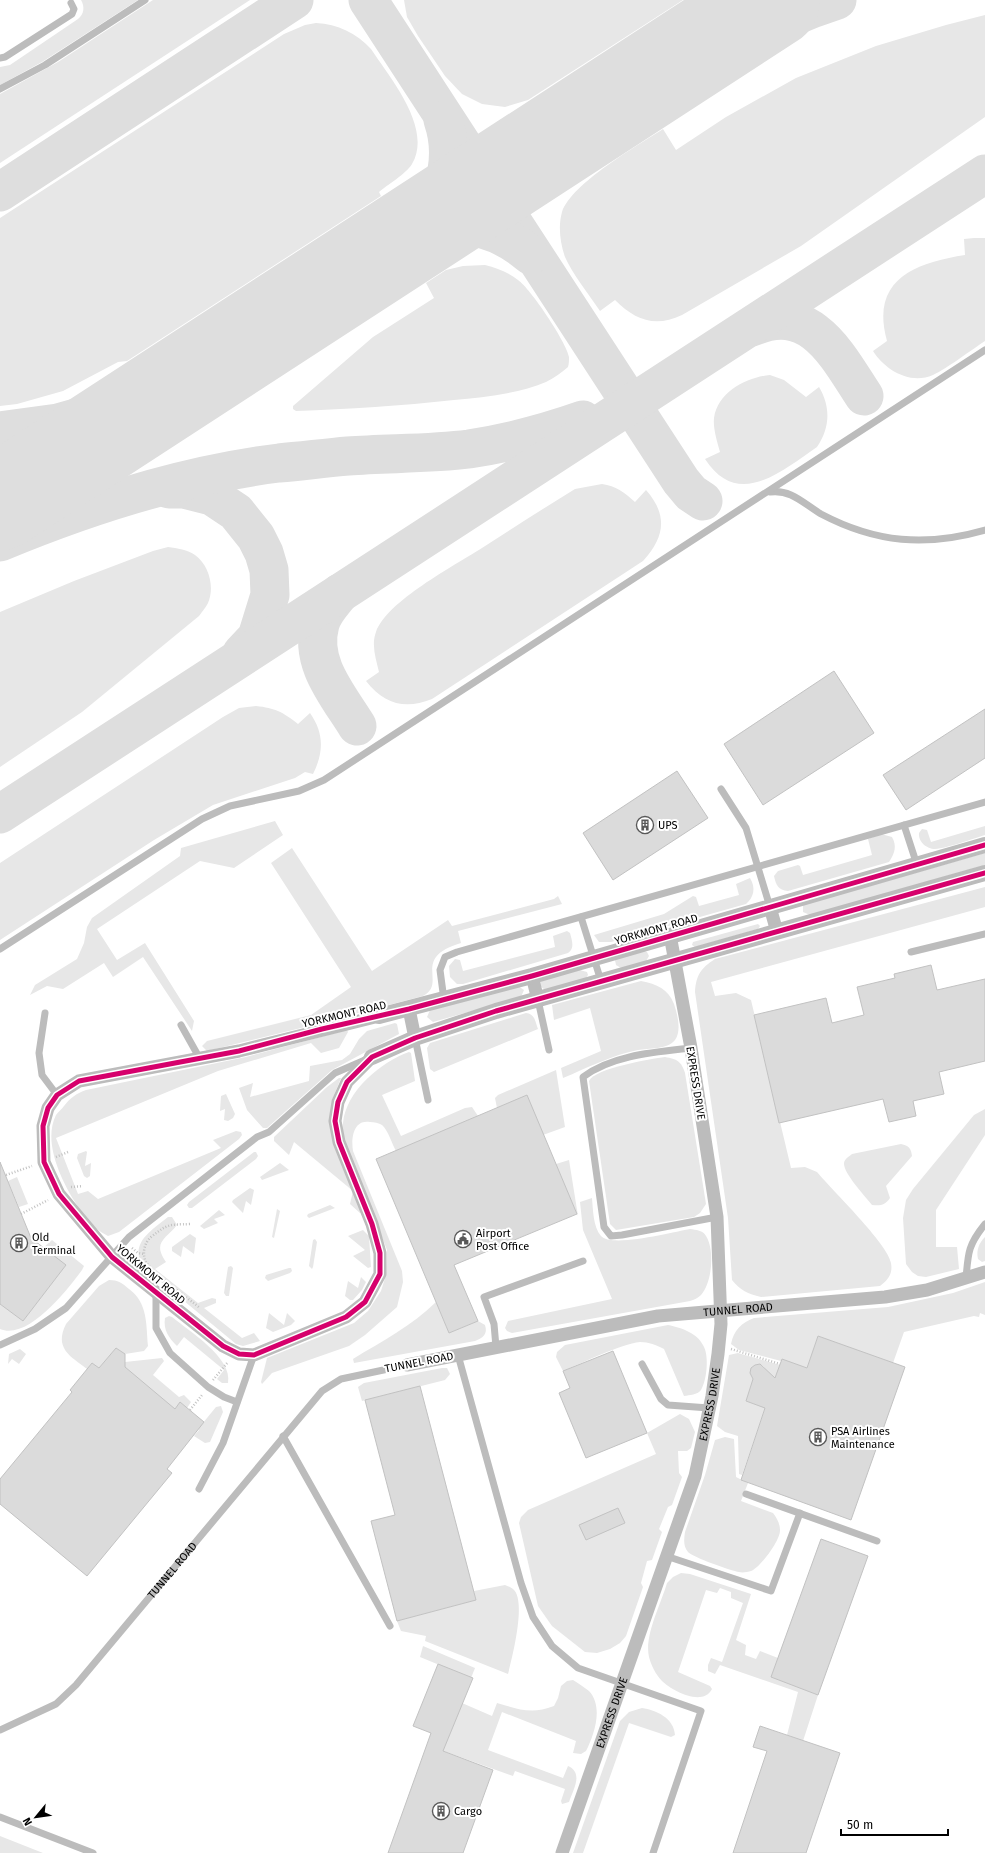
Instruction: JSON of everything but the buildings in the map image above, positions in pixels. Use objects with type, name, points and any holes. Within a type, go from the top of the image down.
[{"type":"street","name":"YORKMONT ROAD","points":[[254,1355],[239,1354],[223,1346],[112,1257],[59,1194],[44,1162],[43,1126],[48,1108],[57,1096],[79,1081],[239,1051],[444,1000],[985,845]]},
{"type":"street","points":[[254,1355],[346,1317],[364,1302],[380,1274],[380,1253],[372,1224],[339,1142],[335,1121],[338,1102],[347,1082],[372,1058],[415,1038],[496,1011],[985,873]]},
{"type":"street","points":[[770,907],[777,932]]},
{"type":"street","name":"EXPRESS DRIVE","points":[[562,1853],[695,1476],[709,1408],[719,1345],[721,1311],[717,1217],[691,1048],[670,935]]},
{"type":"street","points":[[532,976],[538,1000]]},
{"type":"street","points":[[409,1009],[415,1038]]},
{"type":"street","name":"TUNNEL ROAD","points":[[407,1365],[658,1316],[885,1297],[927,1290],[985,1272]]},
{"type":"lane","points":[[0,89],[45,65],[145,0]]},
{"type":"lane","points":[[0,58],[5,57],[72,14],[74,9],[71,3]]},
{"type":"lane","points":[[0,949],[202,818],[230,806],[299,791],[324,780],[985,350]]},
{"type":"lane","points":[[767,492],[780,490],[794,496],[821,514],[847,525],[883,537],[912,541],[958,538],[985,530]]},
{"type":"lane","points":[[721,789],[746,828],[770,907]]},
{"type":"lane","points":[[444,1000],[440,970],[445,957],[457,952],[985,802]]},
{"type":"lane","points":[[904,825],[917,865]]},
{"type":"lane","points":[[581,917],[602,982]]},
{"type":"lane","points":[[911,952],[985,934]]},
{"type":"lane","points":[[538,1000],[549,1050]]},
{"type":"lane","points":[[45,1013],[39,1053],[42,1075],[57,1096]]},
{"type":"lane","points":[[181,1025],[200,1059]]},
{"type":"lane","points":[[415,1038],[428,1100]]},
{"type":"lane","points":[[691,1048],[655,1052],[625,1059],[593,1070],[583,1077],[604,1227],[611,1236],[717,1217]]},
{"type":"lane","points":[[0,1345],[35,1329],[57,1316],[66,1308],[129,1237],[257,1137],[270,1132],[335,1073],[352,1064],[372,1058]]},
{"type":"lane","points":[[966,1279],[968,1251],[976,1235],[985,1224]]},
{"type":"lane","points":[[496,1347],[494,1324],[484,1297],[583,1261]]},
{"type":"lane","points":[[156,1292],[156,1328],[170,1353],[208,1387],[224,1397],[237,1402]]},
{"type":"lane","points":[[199,1489],[223,1443],[254,1355]]},
{"type":"lane","points":[[458,1355],[521,1583],[533,1617],[552,1646],[578,1668],[701,1711],[653,1853]]},
{"type":"lane","points":[[642,1364],[661,1399],[668,1405],[709,1408]]},
{"type":"lane","name":"TUNNEL ROAD","points":[[0,1730],[56,1704],[76,1685],[322,1391],[332,1384],[360,1374],[407,1365]]},
{"type":"lane","points":[[283,1436],[390,1626]]},
{"type":"lane","points":[[746,1494],[877,1541]]},
{"type":"lane","points":[[666,1556],[771,1591],[800,1513]]},
{"type":"lane","points":[[0,1817],[93,1853]]},
{"type":"path","points":[[70,1188],[83,1186]]},
{"type":"path","points":[[719,1345],[780,1364]]},
{"type":"shaded area","points":[[81,0],[138,0],[42,62],[0,85],[0,67],[10,65],[78,19],[82,15],[83,10]]},
{"type":"shaded area","points":[[153,0],[250,0],[0,163],[0,94],[58,62]]},
{"type":"shaded area","points":[[404,0],[683,0],[528,100],[505,107],[482,104],[462,94],[445,76],[407,17]]},
{"type":"shaded area","points":[[985,15],[985,117],[801,246],[682,315],[663,321],[646,320],[630,313],[615,300],[600,311],[568,263],[563,252],[560,234],[562,212],[568,201],[591,177],[663,129],[676,150],[726,117],[796,78],[876,46]]},
{"type":"shaded area","points":[[316,23],[339,27],[359,38],[371,49],[398,89],[413,119],[417,135],[417,150],[409,168],[379,192],[381,196],[127,361],[118,362],[63,391],[17,404],[0,406],[0,218],[284,34],[305,25]]},
{"type":"shaded area","points":[[985,238],[985,341],[939,372],[924,378],[907,377],[891,370],[873,351],[887,341],[883,320],[885,303],[891,289],[900,278],[913,270],[946,258],[965,255],[964,239]]},
{"type":"shaded area","points":[[485,265],[494,267],[514,277],[524,285],[539,304],[567,350],[569,357],[568,367],[561,373],[546,382],[535,386],[489,396],[375,407],[296,411],[293,409],[293,406],[373,337],[434,298],[426,283],[446,270],[463,266]]},
{"type":"shaded area","points":[[770,375],[784,380],[806,397],[819,387],[826,402],[827,425],[817,447],[775,475],[760,481],[746,484],[732,482],[718,474],[705,459],[720,452],[714,426],[714,418],[717,408],[721,400],[735,387],[761,376]]},
{"type":"shaded area","points":[[602,484],[612,486],[620,490],[635,502],[646,490],[658,508],[661,517],[659,535],[656,543],[643,561],[432,699],[413,704],[396,703],[380,695],[366,681],[379,672],[374,647],[376,632],[383,620],[393,608],[439,574],[575,489]]},
{"type":"shaded area","points":[[168,547],[192,553],[200,559],[207,570],[211,583],[210,597],[207,605],[199,616],[82,712],[0,767],[0,612],[74,581],[153,551]]},
{"type":"shaded area","points":[[256,706],[278,711],[288,716],[298,724],[310,713],[318,728],[321,743],[317,766],[313,774],[305,772],[295,778],[213,805],[154,840],[0,940],[0,863],[223,717],[239,708]]},
{"type":"shaded area","points":[[275,821],[283,835],[234,868],[200,861],[97,929],[117,960],[145,943],[194,1021],[192,1031],[143,957],[113,977],[104,963],[63,989],[47,986],[30,995],[35,985],[77,959],[84,943],[87,927],[92,918],[180,856],[181,848]]},
{"type":"shaded area","points":[[985,826],[985,835],[935,849],[926,846],[919,836],[922,829],[927,830],[931,842]]},
{"type":"shaded area","points":[[881,834],[892,837],[895,846],[893,856],[889,862],[788,891],[782,890],[777,884],[774,876],[778,871],[798,865],[800,866],[803,875],[872,855],[868,839]]},
{"type":"shaded area","points":[[292,848],[372,971],[448,920],[452,926],[554,899],[558,896],[562,904],[458,931],[461,943],[446,949],[437,956],[433,963],[432,984],[430,991],[423,996],[207,1051],[202,1046],[207,1041],[311,1015],[351,987],[271,863]]},
{"type":"shaded area","points":[[985,853],[985,865],[810,915],[803,912],[803,905]]},
{"type":"shaded area","points":[[750,878],[753,885],[753,892],[751,898],[746,904],[611,942],[599,942],[594,935],[664,914],[693,896],[696,897],[699,906],[739,895],[736,884]]},
{"type":"shaded area","points":[[985,887],[985,907],[711,982],[715,996],[736,993],[751,1000],[791,1168],[805,1167],[817,1172],[880,1243],[888,1254],[891,1263],[889,1276],[880,1286],[761,1297],[745,1291],[732,1280],[728,1218],[695,992],[700,972],[715,959]]},
{"type":"shaded area","points":[[758,924],[760,926],[758,929],[695,947],[692,945],[693,942]]},
{"type":"shaded area","points":[[567,931],[570,933],[572,944],[572,949],[568,953],[463,984],[457,984],[450,977],[449,966],[455,959],[460,960],[463,971],[555,947],[553,936]]},
{"type":"shaded area","points":[[642,950],[647,952],[649,956],[646,961],[621,968],[616,965],[615,960],[618,957]]},
{"type":"shaded area","points":[[576,969],[587,972],[588,975],[586,978],[545,990],[539,985],[541,981]]},
{"type":"shaded area","points":[[641,981],[661,988],[669,994],[672,999],[679,1027],[675,1040],[667,1046],[638,1050],[619,1055],[563,1078],[561,1068],[601,1051],[590,1008],[554,1020],[552,1005]]},
{"type":"shaded area","points":[[518,986],[524,990],[521,997],[433,1022],[427,1017],[430,1010]]},
{"type":"shaded area","points":[[526,1013],[533,1016],[538,1029],[434,1072],[430,1069],[427,1048],[430,1043]]},
{"type":"shaded area","points":[[395,1023],[397,1024],[399,1034],[332,1070],[267,1128],[263,1128],[247,1110],[239,1088],[253,1083],[250,1097],[309,1081],[310,1066],[342,1060],[350,1054],[359,1039],[367,1031]]},
{"type":"shaded area","points":[[347,1030],[348,1032],[339,1048],[321,1053],[311,1043],[218,1071],[56,1138],[78,1194],[88,1191],[98,1199],[221,1148],[213,1140],[236,1131],[241,1132],[242,1135],[239,1139],[119,1232],[108,1236],[91,1224],[80,1211],[58,1170],[52,1147],[51,1136],[52,1125],[56,1115],[74,1096],[86,1090],[246,1057]]},
{"type":"shaded area","points":[[409,1052],[411,1053],[415,1081],[382,1095],[401,1136],[465,1108],[472,1107],[478,1116],[396,1151],[386,1130],[381,1124],[375,1122],[364,1122],[354,1131],[352,1141],[353,1151],[402,1271],[403,1282],[397,1307],[365,1335],[349,1346],[272,1373],[262,1384],[261,1382],[267,1358],[354,1323],[368,1311],[381,1291],[386,1275],[387,1250],[343,1138],[343,1125],[346,1111],[351,1100],[367,1079],[387,1063]]},
{"type":"shaded area","points":[[665,1057],[678,1061],[685,1073],[706,1204],[700,1213],[694,1217],[616,1230],[610,1224],[589,1081],[593,1076],[612,1068]]},
{"type":"shaded area","points":[[556,1070],[565,1127],[543,1135],[497,1108],[495,1098],[498,1095]]},
{"type":"shaded area","points":[[341,1078],[332,1100],[362,1212],[360,1213],[350,1204],[353,1191],[294,1142],[289,1155],[274,1141],[274,1137],[327,1087]]},
{"type":"shaded area","points":[[226,1094],[235,1114],[233,1118],[228,1121],[224,1120],[225,1109],[220,1111],[221,1096]]},
{"type":"shaded area","points":[[985,1109],[985,1135],[936,1210],[936,1247],[957,1247],[959,1269],[926,1277],[918,1276],[912,1272],[906,1264],[903,1218],[906,1200],[913,1189],[974,1115]]},
{"type":"shaded area","points":[[901,1144],[909,1148],[912,1156],[886,1186],[890,1198],[884,1204],[872,1205],[847,1173],[844,1163],[852,1154]]},
{"type":"shaded area","points":[[86,1151],[85,1166],[91,1163],[90,1176],[87,1178],[84,1176],[77,1158],[78,1154]]},
{"type":"shaded area","points":[[256,1152],[258,1156],[256,1159],[192,1208],[189,1208],[187,1205],[189,1202]]},
{"type":"shaded area","points":[[569,1160],[578,1216],[556,1164]]},
{"type":"shaded area","points":[[280,1163],[289,1170],[262,1180],[260,1177]]},
{"type":"shaded area","points":[[17,1177],[28,1204],[19,1207],[8,1181]]},
{"type":"shaded area","points":[[250,1188],[254,1190],[251,1205],[246,1201],[243,1213],[232,1202]]},
{"type":"shaded area","points":[[592,1198],[596,1228],[601,1236],[607,1239],[629,1240],[690,1229],[703,1233],[709,1242],[711,1249],[710,1275],[705,1290],[699,1297],[690,1301],[512,1333],[507,1331],[505,1328],[508,1321],[612,1299],[583,1230],[580,1202]]},
{"type":"shaded area","points":[[330,1205],[335,1208],[309,1218],[307,1216],[308,1214]]},
{"type":"shaded area","points":[[277,1209],[280,1211],[274,1238],[272,1237]]},
{"type":"shaded area","points":[[219,1210],[225,1215],[214,1219],[218,1223],[204,1229],[200,1226]]},
{"type":"shaded area","points":[[168,1217],[172,1217],[177,1225],[160,1245],[160,1250],[166,1262],[155,1269],[198,1303],[212,1298],[216,1299],[216,1303],[204,1308],[242,1338],[254,1333],[260,1341],[243,1346],[236,1344],[143,1267],[139,1259],[140,1244],[149,1233]]},
{"type":"shaded area","points":[[363,1230],[369,1236],[371,1267],[368,1268],[353,1256],[365,1250],[348,1236]]},
{"type":"shaded area","points":[[190,1234],[196,1238],[194,1254],[183,1246],[181,1257],[172,1251],[172,1247]]},
{"type":"shaded area","points":[[985,1237],[985,1261],[982,1262],[977,1256],[980,1244]]},
{"type":"shaded area","points":[[315,1239],[317,1242],[312,1269],[309,1266],[313,1240]]},
{"type":"shaded area","points":[[52,1240],[84,1266],[82,1270],[57,1300],[35,1321],[23,1328],[11,1331],[0,1329],[0,1304],[23,1321],[65,1266],[43,1248]]},
{"type":"shaded area","points":[[231,1266],[233,1268],[229,1296],[226,1296],[224,1293],[228,1267]]},
{"type":"shaded area","points":[[291,1268],[292,1271],[290,1273],[268,1281],[265,1278],[266,1275]]},
{"type":"shaded area","points":[[361,1277],[366,1282],[362,1290],[353,1300],[350,1300],[345,1296],[348,1281],[358,1288]]},
{"type":"shaded area","points":[[109,1280],[117,1281],[122,1284],[140,1301],[145,1314],[148,1346],[144,1351],[125,1354],[116,1348],[99,1368],[92,1363],[87,1369],[66,1351],[62,1339],[63,1332],[66,1324],[99,1286]]},
{"type":"shaded area","points":[[985,1282],[985,1315],[980,1313],[979,1317],[974,1316],[904,1332],[893,1363],[818,1336],[807,1368],[782,1359],[781,1361],[739,1350],[731,1344],[736,1331],[745,1322],[754,1318],[888,1307],[953,1293]]},
{"type":"shaded area","points":[[436,1302],[449,1333],[478,1321],[485,1325],[486,1331],[484,1335],[475,1341],[354,1363],[353,1359],[407,1326]]},
{"type":"shaded area","points":[[269,1313],[284,1325],[287,1313],[295,1321],[291,1325],[273,1332],[266,1328]]},
{"type":"shaded area","points":[[169,1316],[199,1337],[217,1355],[224,1364],[228,1374],[228,1383],[222,1383],[217,1379],[224,1370],[184,1337],[177,1346],[174,1343],[167,1334],[165,1326],[165,1318]]},
{"type":"shaded area","points":[[668,1325],[694,1335],[701,1342],[706,1351],[706,1375],[701,1390],[695,1394],[684,1396],[664,1349],[649,1343],[632,1343],[563,1371],[556,1357],[557,1352],[565,1345]]},
{"type":"shaded area","points":[[20,1349],[26,1354],[19,1364],[12,1359],[8,1364],[9,1354]]},
{"type":"shaded area","points":[[738,1353],[780,1365],[742,1475],[739,1474],[738,1436],[725,1432],[717,1426],[729,1355]],"holes":[[[758,1364],[763,1366],[766,1370],[754,1380],[751,1375],[751,1370],[753,1366]],[[751,1385],[762,1389],[757,1405],[746,1401]]]},
{"type":"shaded area","points":[[162,1358],[164,1361],[153,1375],[179,1397],[184,1395],[191,1402],[187,1408],[180,1402],[175,1409],[125,1367],[125,1362]]},
{"type":"shaded area","points":[[447,1368],[450,1374],[445,1380],[362,1401],[358,1387],[364,1383]]},
{"type":"shaded area","points":[[221,1406],[223,1412],[210,1442],[205,1443],[194,1436],[216,1407]]},
{"type":"shaded area","points":[[680,1414],[689,1419],[695,1432],[691,1448],[687,1451],[678,1451],[679,1473],[682,1477],[672,1505],[668,1507],[659,1529],[662,1532],[652,1560],[647,1561],[641,1583],[643,1587],[626,1636],[620,1643],[610,1649],[597,1653],[585,1652],[552,1626],[538,1606],[519,1523],[521,1517],[528,1510],[656,1454],[647,1433]]},
{"type":"shaded area","points":[[725,1437],[734,1439],[736,1477],[748,1483],[741,1501],[773,1513],[780,1528],[777,1540],[769,1553],[755,1569],[747,1572],[735,1571],[712,1564],[691,1554],[686,1550],[684,1540],[685,1532],[705,1475],[715,1440]]},
{"type":"shaded area","points":[[681,1573],[690,1574],[751,1594],[736,1640],[746,1645],[745,1655],[756,1659],[760,1651],[778,1658],[772,1677],[818,1695],[803,1741],[787,1735],[798,1692],[720,1665],[715,1674],[708,1671],[708,1665],[711,1658],[722,1662],[743,1603],[731,1598],[731,1592],[720,1588],[717,1593],[706,1590],[678,1672],[710,1686],[712,1689],[708,1694],[702,1697],[687,1696],[667,1685],[658,1676],[652,1667],[649,1657],[648,1649],[651,1630],[667,1583],[673,1577]]},
{"type":"shaded area","points":[[505,1585],[513,1589],[517,1595],[519,1605],[517,1630],[508,1674],[425,1641],[426,1636],[401,1631],[397,1621],[476,1600],[474,1591]]},
{"type":"shaded area","points":[[423,1646],[475,1668],[471,1678],[420,1657]]},
{"type":"shaded area","points":[[573,1680],[589,1691],[594,1698],[596,1705],[596,1721],[592,1737],[586,1751],[581,1754],[573,1753],[576,1741],[502,1712],[488,1750],[563,1778],[568,1766],[573,1769],[576,1782],[569,1802],[562,1804],[561,1801],[565,1789],[515,1771],[513,1776],[427,1745],[432,1733],[448,1739],[462,1703],[492,1716],[497,1703],[532,1711],[546,1709],[554,1706],[561,1686],[567,1681]]},
{"type":"shaded area","points":[[642,1708],[658,1713],[668,1720],[674,1729],[675,1735],[671,1737],[629,1723],[583,1853],[573,1853],[620,1721],[629,1712]]},
{"type":"shaded area","points":[[0,1836],[43,1853],[0,1853]]},
{"type":"taxiway","points":[[0,192],[294,0]]},
{"type":"taxiway","points":[[368,0],[681,481],[691,493],[703,501]]},
{"type":"taxiway","points":[[670,67],[837,0]]},
{"type":"taxiway","points":[[401,240],[419,225],[428,215],[435,204],[444,182],[447,169],[448,145],[443,120]]},
{"type":"taxiway","points":[[0,814],[985,174]]},
{"type":"taxiway","points":[[400,241],[428,230],[445,226],[472,227],[497,234],[509,240],[530,255]]},
{"type":"taxiway","points":[[752,327],[773,321],[791,321],[806,327],[820,336],[832,349],[864,396]]},
{"type":"taxiway","points":[[0,431],[58,423],[104,410],[208,367]]},
{"type":"taxiway","points":[[0,542],[34,528],[102,504],[137,493],[207,475],[279,463],[363,455],[439,452],[469,449],[527,437],[583,420]]},
{"type":"taxiway","points":[[169,489],[184,489],[212,496],[236,512],[256,537],[264,553],[269,570],[270,595],[257,637],[242,653]]},
{"type":"taxiway","points":[[340,593],[328,607],[321,620],[318,638],[318,652],[327,678],[357,726]]},
{"type":"runway","points":[[0,502],[772,0]]},
{"type":"cycle path","points":[[985,845],[532,976],[409,1009],[322,1029],[239,1051],[79,1081],[57,1095],[48,1108],[43,1126],[44,1162],[59,1194],[112,1257],[223,1346],[239,1354],[254,1355],[346,1317],[365,1302],[380,1274],[380,1253],[372,1224],[339,1142],[335,1121],[338,1102],[347,1082],[372,1057],[415,1038],[496,1011],[985,873]]},
{"type":"place","name":"UPS","points":[[645,825]]},
{"type":"place","name":"Airport Post Office","points":[[463,1239]]},
{"type":"place","name":"Old Terminal","points":[[19,1243]]},
{"type":"place","name":"PSA Airlines Maintenance","points":[[818,1437]]},
{"type":"place","name":"Cargo","points":[[441,1811]]}]
